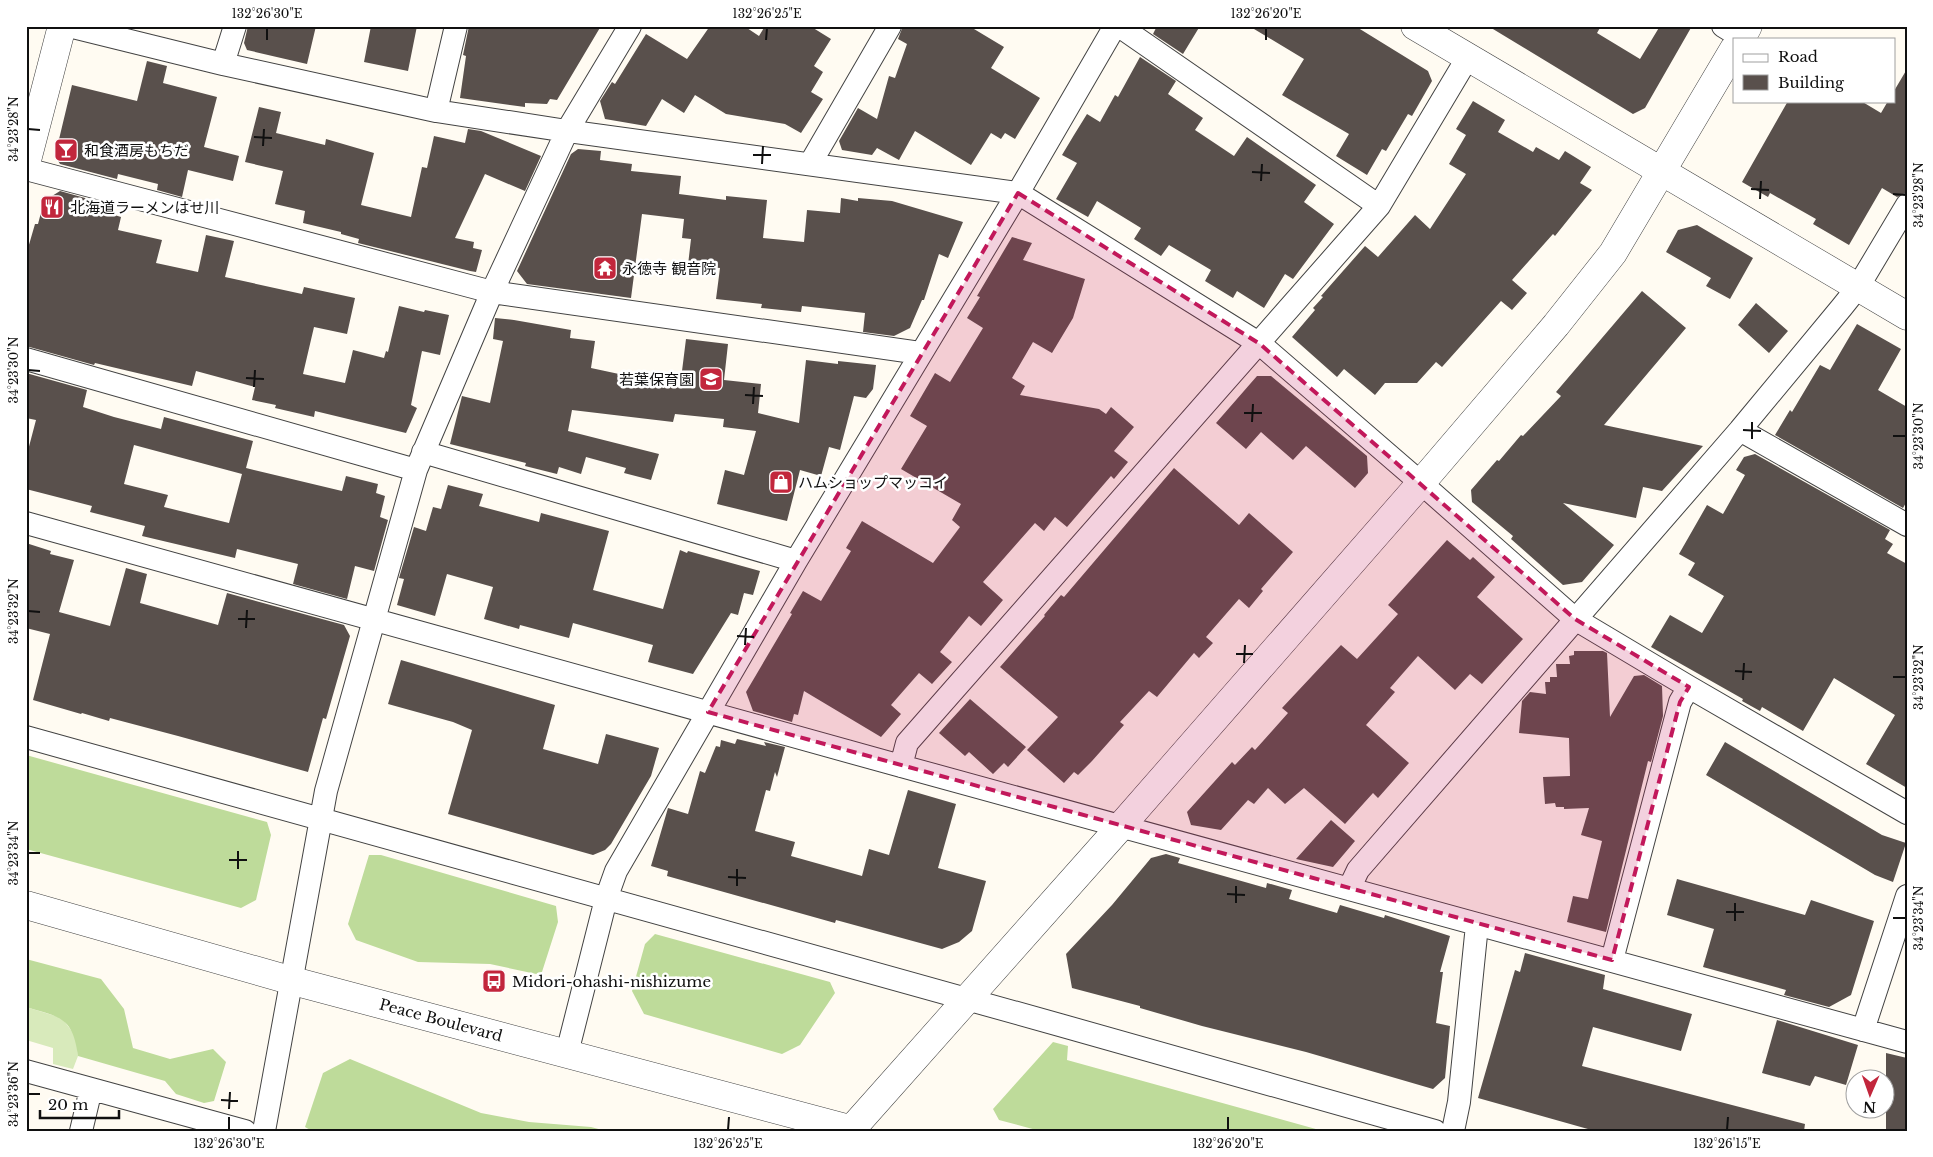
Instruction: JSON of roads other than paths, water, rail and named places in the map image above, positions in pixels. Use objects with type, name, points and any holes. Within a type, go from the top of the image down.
[{"type":"street","points":[[26,164],[62,26]]},
{"type":"street","points":[[69,26],[223,64],[436,111],[567,131],[1018,193],[1260,344],[1421,482],[1575,618],[1689,687],[1907,813]]},
{"type":"street","points":[[223,64],[235,26]]},
{"type":"street","points":[[436,111],[456,26]]},
{"type":"street","points":[[264,1131],[293,981],[326,791],[419,461],[492,292],[567,131],[630,26]]},
{"type":"street","points":[[810,164],[890,26]]},
{"type":"street","points":[[567,1053],[606,899],[616,870],[796,560],[1018,193],[1115,26]]},
{"type":"street","points":[[1120,26],[1379,206]]},
{"type":"street","points":[[1415,26],[1907,316]]},
{"type":"street","points":[[853,1130],[1122,826],[1556,324],[1613,253],[1663,171],[1733,43]]},
{"type":"street","points":[[900,766],[907,743],[1260,344],[1379,206],[1468,57]]},
{"type":"street","points":[[26,169],[492,292],[920,353]]},
{"type":"street","points":[[1349,889],[1358,870],[1740,430],[1858,287],[1907,205]]},
{"type":"street","points":[[26,359],[796,560]]},
{"type":"street","points":[[1740,430],[1907,525]]},
{"type":"street","points":[[26,523],[900,766],[1907,1042]]},
{"type":"street","points":[[1612,960],[1680,702],[1689,687]]},
{"type":"street","points":[[26,737],[969,999],[1435,1131]]},
{"type":"street","points":[[1863,1030],[1907,896]]},
{"type":"street","name":"Peace Boulevard","points":[[26,905],[293,981],[853,1130]]},
{"type":"street","points":[[1453,1131],[1459,1102],[1477,925]]},
{"type":"street","points":[[26,1071],[245,1131]]},
{"type":"street","points":[[81,1131],[91,1089]]},
{"type":"place","name":"和食酒房もちだ","points":[[66,150]]},
{"type":"place","name":"北海道ラーメンはせ川","points":[[52,207]]},
{"type":"place","name":"永徳寺 観音院","points":[[605,268]]},
{"type":"place","name":"若葉保育園","points":[[711,379]]},
{"type":"place","name":"ハムショップマッコイ","points":[[781,482]]},
{"type":"place","name":"Midori-ohashi-nishizume","points":[[494,981]]}]
